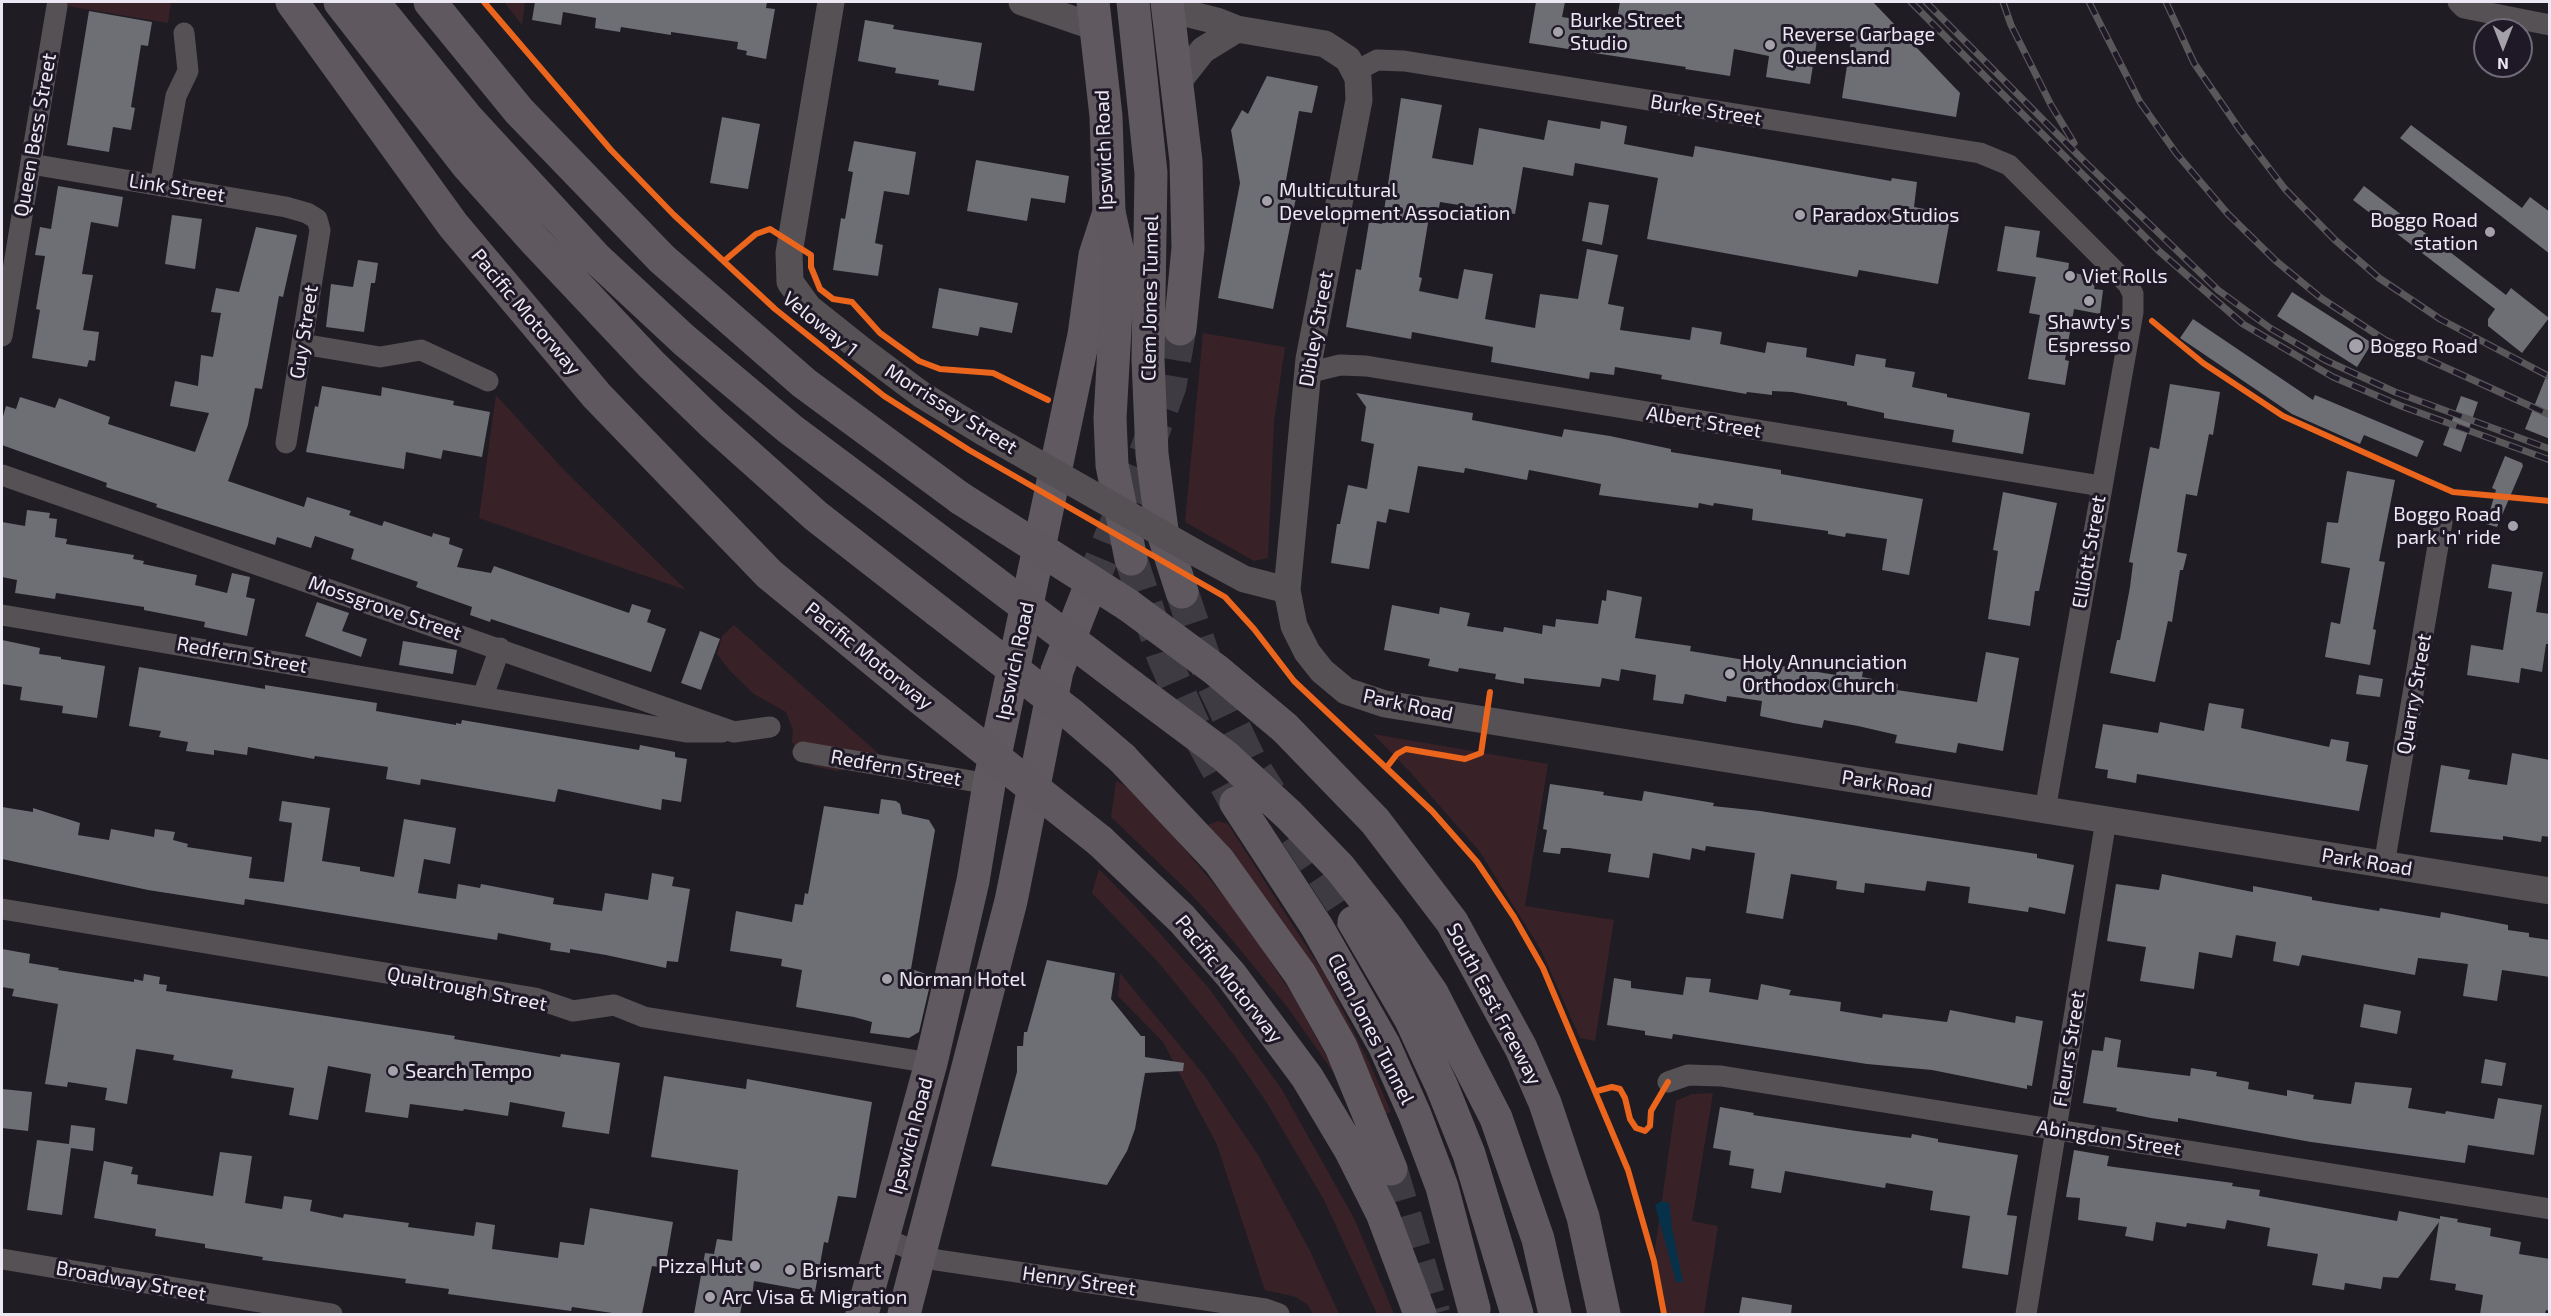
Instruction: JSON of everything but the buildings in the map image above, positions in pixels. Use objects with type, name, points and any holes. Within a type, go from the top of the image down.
[{"type":"highway","name":"Pacific Motorway","points":[[292,2],[453,225],[597,396],[769,574],[1100,841],[1182,920],[1210,951],[1259,1011],[1307,1077],[1351,1150],[1382,1213],[1420,1314]]},
{"type":"highway","points":[[340,2],[468,166],[651,364],[712,423],[816,516],[1072,715],[1122,758],[1219,861],[1300,974],[1341,1047],[1391,1169]]},
{"type":"highway","points":[[373,2],[467,118],[611,272],[684,340],[781,421],[1225,756],[1289,814],[1340,868],[1388,928],[1432,993],[1465,1053],[1496,1118],[1538,1239],[1555,1314]]},
{"type":"highway","name":"South East Freeway","points":[[430,2],[519,111],[662,259],[804,383],[960,498],[1128,605],[1216,670],[1286,728],[1375,821],[1452,922],[1521,1048],[1545,1103],[1582,1217],[1604,1314]]},
{"type":"highway","name":"Clem Jones Tunnel","points":[[1133,2],[1151,173],[1148,359],[1152,454],[1162,530],[1182,592]]},
{"type":"highway","points":[[1168,5],[1186,161],[1188,248],[1180,329]]},
{"type":"highway","name":"Ipswich Road","points":[[862,1314],[931,1063],[973,881],[989,784],[1075,377],[1095,255],[1109,212],[1106,116],[1094,14]]},
{"type":"highway","name":"Clem Jones Tunnel","points":[[1109,212],[1119,256],[1110,418],[1112,465],[1131,559]]},
{"type":"highway","name":"Ipswich Road","points":[[904,1314],[1011,901],[1057,671],[1089,589]]},
{"type":"highway","name":"Clem Jones Tunnel","points":[[1236,803],[1317,927],[1384,1045],[1415,1114],[1442,1187],[1474,1309]]},
{"type":"highway","name":"Clem Jones Tunnel","points":[[1354,922],[1411,1020],[1470,1154],[1517,1314]]},
{"type":"street","name":"Morrissey Street","points":[[831,2],[787,263],[790,282],[808,307],[869,356],[922,394],[983,432],[1244,579],[1287,590]]},
{"type":"street","points":[[1022,2],[1094,14]]},
{"type":"street","points":[[2458,2],[2464,8],[2550,25]]},
{"type":"street","points":[[1168,5],[1237,29],[1325,44],[1348,58],[1356,71]]},
{"type":"street","name":"Queen Bess Street","points":[[2,336],[57,6]]},
{"type":"street","points":[[1177,83],[1203,50],[1237,29]]},
{"type":"street","points":[[160,186],[176,96],[188,70],[184,33]]},
{"type":"street","name":"Burke Street","points":[[1356,71],[1377,60],[1397,60],[1990,156],[2009,165],[2128,284],[2133,294]]},
{"type":"street","name":"Dibley Street","points":[[1287,590],[1307,373],[1359,100],[1356,71]]},
{"type":"street","name":"Link Street","points":[[32,164],[297,209],[311,214],[319,221]]},
{"type":"street","name":"Guy Street","points":[[286,443],[320,230],[319,221]]},
{"type":"street","name":"Elliott Street","points":[[2045,810],[2133,312],[2133,294]]},
{"type":"street","points":[[302,344],[380,357],[422,350],[488,381]]},
{"type":"street","name":"Albert Street","points":[[1307,373],[1340,366],[1366,366],[2101,486]]},
{"type":"street","name":"Mossgrove Street","points":[[2,475],[734,732],[770,727]]},
{"type":"street","name":"Quarry Street","points":[[2384,865],[2442,522]]},
{"type":"street","name":"Park Road","points":[[1287,590],[1294,626],[1306,652],[1338,685],[1370,700],[2550,891]]},
{"type":"street","name":"Redfern Street","points":[[2,615],[687,732],[734,732]]},
{"type":"street","points":[[483,696],[500,648]]},
{"type":"street","name":"Redfern Street","points":[[803,752],[989,784]]},
{"type":"street","name":"Fleurs Street","points":[[2026,1314],[2106,820]]},
{"type":"street","name":"Qualtrough Street","points":[[2,909],[535,998],[573,1011],[614,1005],[644,1017],[931,1063]]},
{"type":"street","name":"Abingdon Street","points":[[1668,1082],[1689,1075],[1721,1076],[2550,1209]]},
{"type":"street","name":"Henry Street","points":[[883,1238],[919,1254],[951,1263],[1265,1309],[1279,1314]]},
{"type":"street","name":"Broadway Street","points":[[2,1259],[332,1314]]},
{"type":"shaded area","points":[[44,2],[171,2],[168,23]]},
{"type":"shaded area","points":[[504,2],[525,2],[522,25]]},
{"type":"shaded area","points":[[1203,333],[1285,347],[1274,421],[1268,558],[1254,561],[1185,522]]},
{"type":"shaded area","points":[[496,395],[563,469],[686,590],[479,518]]},
{"type":"shaded area","points":[[734,625],[879,754],[869,767],[837,771],[813,766],[792,742],[793,730],[786,712],[754,694],[730,671],[717,654],[722,636]]},
{"type":"shaded area","points":[[1373,734],[1548,764],[1525,906],[1614,920],[1595,1041],[1580,1038],[1541,950],[1480,852],[1411,773]]},
{"type":"shaded area","points":[[1116,781],[1124,785],[1167,828],[1238,913],[1294,997],[1343,1086],[1288,1008],[1224,930],[1188,891],[1111,817]]},
{"type":"shaded area","points":[[1218,821],[1228,824],[1326,977],[1370,1064],[1391,1112],[1383,1115],[1208,825]]},
{"type":"shaded area","points":[[1099,869],[1208,987],[1281,1088],[1355,1220],[1394,1314],[1377,1314],[1324,1200],[1267,1103],[1234,1055],[1158,962],[1092,893]]},
{"type":"shaded area","points":[[1120,973],[1204,1075],[1258,1155],[1309,1249],[1339,1314],[1313,1314],[1308,1305],[1296,1297],[1265,1290],[1217,1145],[1163,1042],[1118,996]]},
{"type":"shaded area","points":[[1713,1093],[1692,1221],[1718,1226],[1704,1314],[1667,1314],[1655,1249],[1676,1101],[1692,1094]]},
{"type":"water","points":[[1662,1201],[1669,1203],[1683,1282],[1676,1282],[1655,1205]]},
{"type":"tunnel","points":[[1089,589],[1144,457],[1170,386],[1180,329]]},
{"type":"tunnel","points":[[1131,559],[1163,656],[1193,724],[1236,803]]},
{"type":"tunnel","points":[[1182,592],[1213,684],[1251,763],[1270,793]]},
{"type":"tunnel","points":[[1296,834],[1354,922]]},
{"type":"tunnel","points":[[1391,1169],[1434,1314]]},
{"type":"railway","points":[[1911,2],[2159,251],[2243,324],[2333,377],[2401,406],[2550,460]]},
{"type":"railway","points":[[1926,2],[2087,164],[2218,290],[2270,328],[2325,360],[2395,392],[2550,449]]},
{"type":"railway","points":[[2003,2],[2011,25],[2051,105],[2074,143]]},
{"type":"railway","points":[[2089,2],[2140,102],[2176,153],[2228,214],[2276,261],[2321,298],[2385,340],[2550,415]]},
{"type":"railway","points":[[2166,2],[2194,63],[2240,130],[2285,189],[2335,240],[2379,278],[2440,319],[2550,377]]},
{"type":"cycle path","name":"Veloway 1","points":[[484,2],[611,150],[674,215],[775,309],[884,396],[969,450],[1225,597],[1254,629],[1294,681],[1432,811],[1477,862],[1514,917],[1543,968],[1628,1170],[1654,1261],[1664,1314]]},
{"type":"cycle path","points":[[724,261],[756,234],[770,229],[811,255],[811,267],[820,289],[833,299],[852,302],[880,333],[919,361],[940,369],[993,373],[1048,400]]},
{"type":"cycle path","points":[[2152,321],[2203,363],[2283,416],[2453,492],[2550,501]]},
{"type":"cycle path","points":[[1387,767],[1397,754],[1406,749],[1465,759],[1481,753],[1490,692]]},
{"type":"cycle path","points":[[1597,1091],[1612,1087],[1620,1089],[1625,1098],[1630,1119],[1636,1128],[1645,1131],[1650,1126],[1651,1111],[1668,1082]]},
{"type":"place","name":"Burke Street Studio","points":[[1558,32]]},
{"type":"place","name":"Reverse Garbage Queensland","points":[[1770,45]]},
{"type":"place","name":"Multicultural Development Association","points":[[1267,201]]},
{"type":"place","name":"Paradox Studios","points":[[1800,215]]},
{"type":"place","name":"Boggo Road station","points":[[2490,232]]},
{"type":"place","name":"Viet Rolls","points":[[2070,276]]},
{"type":"place","name":"Shawty's Espresso","points":[[2089,301]]},
{"type":"place","name":"Boggo Road","points":[[2356,346]]},
{"type":"place","name":"Boggo Road park 'n' ride","points":[[2513,526]]},
{"type":"place","name":"Holy Annunciation Orthodox Church","points":[[1730,674]]},
{"type":"place","name":"Norman Hotel","points":[[887,979]]},
{"type":"place","name":"Search Tempo","points":[[393,1071]]},
{"type":"place","name":"Pizza Hut","points":[[755,1266]]},
{"type":"place","name":"Brismart","points":[[790,1270]]},
{"type":"place","name":"Arc Visa & Migration","points":[[710,1297]]}]
